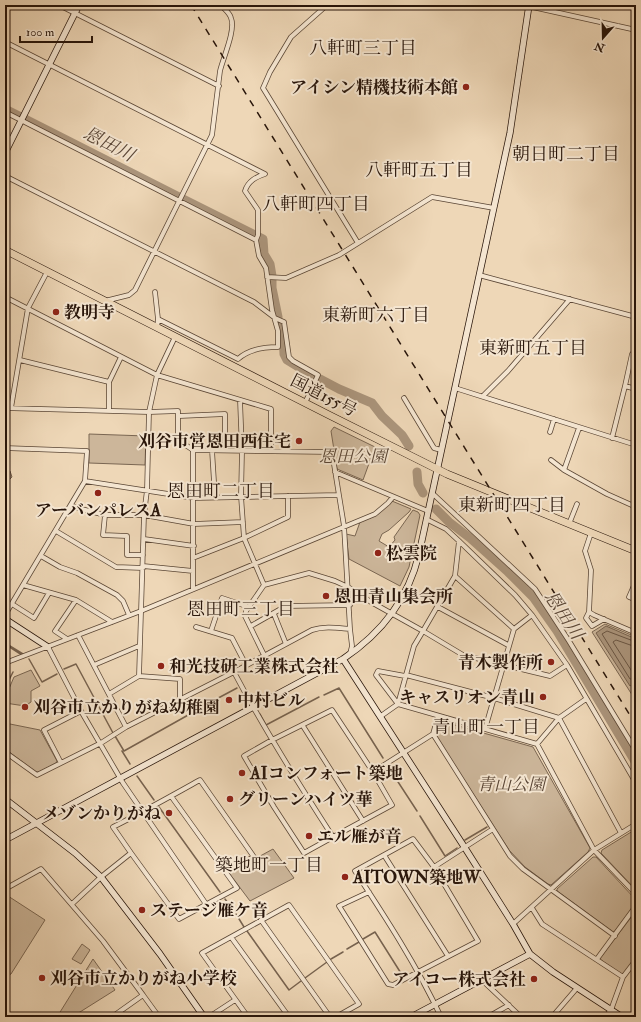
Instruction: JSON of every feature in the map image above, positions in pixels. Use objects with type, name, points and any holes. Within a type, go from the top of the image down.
[{"type":"highway","name":"国道155号","points":[[5,250],[437,469],[636,551]]},
{"type":"street","points":[[59,5],[219,86]]},
{"type":"street","points":[[5,153],[79,5]]},
{"type":"street","points":[[105,301],[133,293],[212,135],[222,62],[230,39],[232,25],[231,18],[221,5]]},
{"type":"street","points":[[327,5],[291,37],[270,72],[263,88],[358,243]]},
{"type":"street","points":[[5,840],[343,659],[368,641],[392,613],[404,593],[413,572],[428,511],[510,133],[529,6],[636,30]]},
{"type":"street","points":[[5,42],[265,174],[250,181],[245,191],[249,199],[258,210],[257,238],[259,256],[266,268],[278,331],[278,347],[265,347],[251,351],[243,354],[238,359],[158,319]]},
{"type":"street","points":[[5,112],[257,238]]},
{"type":"street","points":[[5,176],[254,302],[275,318],[284,322],[289,357],[318,375],[305,403]]},
{"type":"street","points":[[267,277],[286,278],[339,255],[432,197],[494,208]]},
{"type":"street","points":[[11,408],[28,308],[47,272]]},
{"type":"street","points":[[479,276],[636,317]]},
{"type":"street","points":[[155,292],[158,319],[157,328]]},
{"type":"street","points":[[5,297],[157,375],[271,409],[271,450]]},
{"type":"street","points":[[483,396],[508,371],[570,299]]},
{"type":"street","points":[[139,676],[149,412],[157,375],[175,337]]},
{"type":"street","points":[[612,438],[632,354],[636,355]]},
{"type":"street","points":[[109,412],[109,382],[121,357]]},
{"type":"street","points":[[20,360],[109,382]]},
{"type":"street","points":[[625,386],[636,389]]},
{"type":"street","points":[[455,388],[636,445]]},
{"type":"street","points":[[404,398],[434,448],[441,450]]},
{"type":"street","points":[[240,400],[242,451],[241,496],[244,538],[264,585]]},
{"type":"street","points":[[5,408],[109,412],[178,411],[178,440],[193,450],[332,452],[344,526],[352,646],[350,654]]},
{"type":"street","points":[[179,416],[224,414],[225,450]]},
{"type":"street","points":[[550,432],[554,419]]},
{"type":"street","points":[[564,470],[579,428]]},
{"type":"street","points":[[5,448],[86,451],[85,481],[5,615]]},
{"type":"street","points":[[193,450],[193,589]]},
{"type":"street","points":[[212,450],[215,498]]},
{"type":"street","points":[[551,460],[564,470],[607,494],[636,507]]},
{"type":"street","points":[[335,472],[428,511]]},
{"type":"street","points":[[85,481],[194,498],[339,495]]},
{"type":"street","points":[[432,493],[535,589],[569,641],[636,751]]},
{"type":"street","points":[[193,558],[244,538],[288,517],[288,496]]},
{"type":"street","points":[[5,663],[48,648],[141,611],[376,514],[393,497]]},
{"type":"street","points":[[569,524],[577,504]]},
{"type":"street","points":[[70,506],[104,515],[144,515],[194,524],[243,522]]},
{"type":"street","points":[[104,515],[103,535],[127,536],[128,554],[143,555]]},
{"type":"street","points":[[426,519],[446,529],[504,584],[532,615],[567,665],[636,783]]},
{"type":"street","points":[[56,531],[116,567],[143,567],[193,571]]},
{"type":"street","points":[[591,533],[585,551],[591,570],[589,612],[586,618],[592,626],[604,619]]},
{"type":"street","points":[[144,539],[194,546]]},
{"type":"street","points":[[381,716],[398,704],[414,646],[438,607],[454,576],[459,541]]},
{"type":"street","points":[[41,556],[60,567],[77,573],[117,595],[123,601],[129,615]]},
{"type":"street","points":[[264,655],[245,616],[246,611],[264,585],[309,573],[335,581],[348,587],[463,655],[550,676],[567,665]]},
{"type":"street","points":[[454,576],[514,628]]},
{"type":"street","points":[[636,581],[630,597],[636,600]]},
{"type":"street","points":[[23,585],[76,600],[112,622]]},
{"type":"street","points":[[12,604],[34,618],[49,593]]},
{"type":"street","points":[[211,631],[222,598],[249,607]]},
{"type":"street","points":[[67,640],[55,631],[76,600]]},
{"type":"street","points":[[251,626],[286,606],[350,605]]},
{"type":"street","points":[[438,607],[508,645]]},
{"type":"street","points":[[589,612],[590,614],[636,633]]},
{"type":"street","points":[[274,614],[286,644]]},
{"type":"street","points":[[485,729],[514,628],[532,615]]},
{"type":"street","points":[[5,619],[48,648],[81,711],[121,779],[206,904]]},
{"type":"street","points":[[196,627],[232,638],[246,665]]},
{"type":"street","points":[[5,752],[37,776],[101,743],[126,727],[312,630],[323,627],[350,629]]},
{"type":"street","points":[[78,635],[126,727]]},
{"type":"street","points":[[94,665],[139,646]]},
{"type":"street","points":[[343,659],[465,848],[530,954],[553,972],[622,1017]]},
{"type":"street","points":[[621,833],[559,718],[494,698],[406,675],[378,671],[376,675],[398,704],[537,744],[594,850],[636,894]]},
{"type":"street","points":[[234,672],[272,740],[333,837]]},
{"type":"street","points":[[110,694],[139,676],[180,679],[180,699]]},
{"type":"street","points":[[537,744],[559,718],[586,698]]},
{"type":"street","points":[[332,710],[373,772],[392,806],[304,852],[274,807],[244,756],[272,740],[332,710]]},
{"type":"street","points":[[61,763],[44,730],[81,711]]},
{"type":"street","points":[[373,772],[433,734],[438,716]]},
{"type":"street","points":[[302,726],[363,821]]},
{"type":"street","points":[[433,734],[510,856],[523,869],[615,936]]},
{"type":"street","points":[[171,796],[237,888],[179,919],[114,827],[144,812],[171,796],[200,780],[254,857],[226,872]]},
{"type":"street","points":[[5,799],[75,853],[101,877],[160,954],[204,1017]]},
{"type":"street","points":[[513,924],[594,850],[636,824]]},
{"type":"street","points":[[434,867],[493,829]]},
{"type":"street","points":[[369,892],[339,906],[388,984],[393,986],[419,972],[448,956],[478,941],[434,867],[414,839],[355,871],[369,892],[419,972],[441,1017]]},
{"type":"street","points":[[72,904],[101,877],[131,853]]},
{"type":"street","points":[[384,855],[448,956]]},
{"type":"street","points":[[5,889],[41,869],[103,941],[159,1017]]},
{"type":"street","points":[[248,1017],[202,953],[289,905],[360,1004],[336,1017]]},
{"type":"street","points":[[597,959],[636,906]]},
{"type":"street","points":[[532,908],[542,924],[623,977]]},
{"type":"street","points":[[261,920],[330,1017]]},
{"type":"street","points":[[231,936],[289,1017]]},
{"type":"street","points":[[411,1017],[530,954]]},
{"type":"street","points":[[605,1017],[611,1010],[623,977],[636,960]]},
{"type":"street","points":[[482,980],[521,1017]]},
{"type":"street","points":[[552,1017],[577,988]]},
{"type":"street","points":[[113,1017],[143,995]]},
{"type":"street","points":[[209,1017],[235,1000]]},
{"type":"street","points":[[488,1017],[509,1005]]},
{"type":"green space","name":"恩田公園","points":[[334,427],[375,447],[363,480],[337,469],[331,431]]},
{"type":"green space","points":[[89,434],[146,436],[145,465],[89,463]]},
{"type":"green space","name":"松雲院","points":[[392,501],[411,509],[389,530],[382,534],[379,541],[389,547],[395,540],[394,537],[413,510],[418,512],[420,515],[409,567],[400,586],[349,559],[346,534],[355,536],[360,522],[377,515]]},
{"type":"green space","points":[[605,624],[636,637],[636,701],[592,632]]},
{"type":"green space","points":[[31,670],[40,686],[31,691],[31,702],[25,706],[5,703],[5,698],[14,677]]},
{"type":"green space","name":"青山公園","points":[[441,721],[533,747],[590,848],[588,852],[551,885],[525,867],[509,850],[434,733],[438,722]]},
{"type":"green space","points":[[5,723],[40,730],[57,761],[56,763],[39,772],[36,772],[5,749]]},
{"type":"green space","points":[[636,829],[636,890],[601,853],[602,850]]},
{"type":"green space","points":[[273,849],[294,878],[250,901],[229,873]]},
{"type":"green space","points":[[593,857],[596,857],[636,900],[636,903],[613,932],[557,891],[557,889]]},
{"type":"green space","points":[[8,896],[45,920],[11,974],[5,977],[5,900]]},
{"type":"green space","points":[[636,911],[636,957],[624,973],[621,974],[600,958]]},
{"type":"green space","points":[[82,944],[90,950],[81,964],[72,959]]},
{"type":"green space","points":[[93,959],[115,990],[72,1017],[57,1017]]},
{"type":"water","points":[[5,470],[10,471],[12,477],[8,481],[5,481]]},
{"type":"water","points":[[606,626],[636,639],[636,682],[630,686],[596,633]]},
{"type":"waterway","name":"恩田川","points":[[5,109],[21,117]]},
{"type":"waterway","name":"恩田川","points":[[25,119],[179,197]]},
{"type":"waterway","name":"恩田川","points":[[183,199],[263,239],[264,254],[270,264],[272,276]]},
{"type":"waterway","name":"恩田川","points":[[272,278],[272,288],[278,317]]},
{"type":"waterway","name":"恩田川","points":[[280,323],[283,333],[284,354],[287,360],[313,376]]},
{"type":"waterway","name":"恩田川","points":[[320,379],[372,403],[382,416],[402,435],[409,446]]},
{"type":"waterway","name":"恩田川","points":[[417,472],[418,484],[423,493]]},
{"type":"waterway","name":"恩田川","points":[[436,509],[449,522],[470,538],[508,572],[533,597],[557,631],[636,763]]},
{"type":"waterway","points":[[5,643],[23,654]]},
{"type":"waterway","points":[[5,644],[22,655]]},
{"type":"waterway","points":[[29,659],[42,682],[57,674]]},
{"type":"waterway","points":[[64,669],[76,664],[113,733]]},
{"type":"waterway","points":[[5,688],[13,672]]},
{"type":"waterway","points":[[187,698],[194,711],[237,688]]},
{"type":"waterway","points":[[324,695],[339,688],[383,758]]},
{"type":"waterway","points":[[260,714],[266,725],[319,697]]},
{"type":"waterway","points":[[115,736],[124,751],[190,714],[183,701]]},
{"type":"waterway","points":[[122,751],[130,764]]},
{"type":"waterway","points":[[387,765],[417,811]]},
{"type":"waterway","points":[[137,776],[154,800]]},
{"type":"waterway","points":[[159,807],[220,892]]},
{"type":"waterway","points":[[420,816],[445,856],[457,848]]},
{"type":"waterway","points":[[465,840],[487,827]]},
{"type":"waterway","points":[[225,899],[233,910]]},
{"type":"waterway","points":[[236,914],[244,927]]},
{"type":"waterway","points":[[247,931],[289,990],[301,981]]},
{"type":"waterway","points":[[363,939],[375,932],[404,978],[406,977]]},
{"type":"waterway","points":[[347,949],[359,942]]},
{"type":"waterway","points":[[331,959],[343,952]]},
{"type":"waterway","points":[[305,978],[327,962]]},
{"type":"waterway","points":[[424,987],[431,1001]]},
{"type":"waterway","points":[[436,1012],[438,1017]]},
{"type":"tunnel","points":[[387,1013],[388,1017]]},
{"type":"railway","points":[[191,5],[636,725]]},
{"type":"place","name":"アイシン精機技術本館","points":[[466,87]]},
{"type":"place","name":"教明寺","points":[[56,312]]},
{"type":"place","name":"刈谷市営恩田西住宅","points":[[299,441]]},
{"type":"place","name":"アーバンパレスA","points":[[98,493]]},
{"type":"place","name":"松雲院","points":[[378,553]]},
{"type":"place","name":"恩田青山集会所","points":[[326,596]]},
{"type":"place","name":"青木製作所","points":[[551,662]]},
{"type":"place","name":"和光技研工業株式会社","points":[[161,666]]},
{"type":"place","name":"キャスリオン青山","points":[[543,697]]},
{"type":"place","name":"中村ビル","points":[[229,700]]},
{"type":"place","name":"刈谷市立かりがね幼稚園","points":[[25,707]]},
{"type":"place","name":"AIコンフォート築地","points":[[242,773]]},
{"type":"place","name":"グリーンハイツ華","points":[[230,799]]},
{"type":"place","name":"メゾンかりがね","points":[[169,813]]},
{"type":"place","name":"エル雁が音","points":[[309,836]]},
{"type":"place","name":"AITOWN築地W","points":[[345,877]]},
{"type":"place","name":"ステージ雁ケ音","points":[[142,910]]},
{"type":"place","name":"刈谷市立かりがね小学校","points":[[42,978]]},
{"type":"place","name":"アイコー株式会社","points":[[534,979]]},
{"type":"district","name":"八軒町三丁目","points":[[363,48]]},
{"type":"district","name":"朝日町二丁目","points":[[566,154]]},
{"type":"district","name":"八軒町五丁目","points":[[419,170]]},
{"type":"district","name":"八軒町四丁目","points":[[316,204]]},
{"type":"district","name":"東新町六丁目","points":[[376,315]]},
{"type":"district","name":"東新町五丁目","points":[[533,348]]},
{"type":"district","name":"恩田町二丁目","points":[[221,491]]},
{"type":"district","name":"東新町四丁目","points":[[512,505]]},
{"type":"district","name":"恩田町三丁目","points":[[241,609]]},
{"type":"district","name":"青山町一丁目","points":[[486,727]]},
{"type":"district","name":"築地町一丁目","points":[[269,865]]}]
